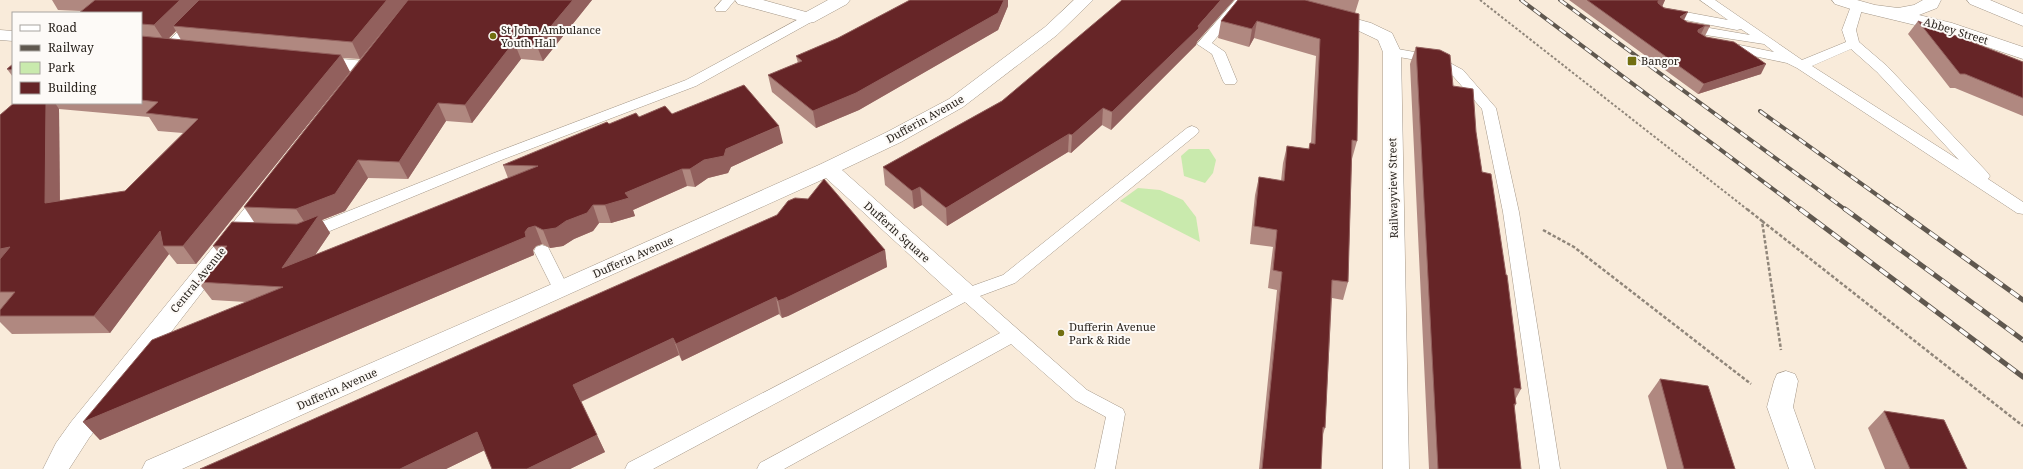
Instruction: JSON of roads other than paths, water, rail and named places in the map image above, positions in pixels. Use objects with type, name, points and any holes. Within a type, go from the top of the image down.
[{"type":"street","points":[[744,0],[808,18],[841,0]]},
{"type":"street","name":"Dufferin Avenue","points":[[155,469],[561,289],[828,169],[894,137],[956,103],[1007,66],[1051,31],[1084,0]]},
{"type":"street","points":[[1849,3],[1888,12],[1907,13],[1921,10],[1931,4],[1932,0]]},
{"type":"street","points":[[1976,0],[2023,21]]},
{"type":"street","name":"Railwayview Street","points":[[1313,12],[1365,27],[1386,37],[1392,52],[1396,469]]},
{"type":"street","name":"Abbey Street","points":[[1888,12],[1946,27],[2023,53]]},
{"type":"street","points":[[0,35],[12,36]]},
{"type":"street","points":[[148,47],[191,52]]},
{"type":"street","points":[[352,85],[381,49]]},
{"type":"street","points":[[301,62],[366,67]]},
{"type":"street","name":"Dufferin Square","points":[[828,169],[967,294]]},
{"type":"street","name":"Central Avenue","points":[[56,469],[64,451],[80,430],[280,177]]},
{"type":"street","points":[[1786,381],[1780,407],[1802,469]]},
{"type":"lane","points":[[168,49],[217,0]]},
{"type":"lane","points":[[1230,81],[1218,52],[1204,44],[1242,0]]},
{"type":"lane","points":[[1705,1],[1771,43],[1796,62],[2023,209]]},
{"type":"lane","points":[[1849,3],[1849,30],[1853,44],[1882,70],[1999,194]]},
{"type":"lane","points":[[1660,12],[1746,27]]},
{"type":"lane","points":[[294,234],[308,234],[499,156],[691,83],[808,18]]},
{"type":"lane","points":[[1683,27],[1771,43]]},
{"type":"lane","points":[[1702,41],[1796,62],[1853,44]]},
{"type":"lane","points":[[1392,52],[1432,59],[1458,73],[1489,108],[1511,212],[1550,469]]},
{"type":"lane","points":[[635,469],[967,294],[1010,279],[1192,131]]},
{"type":"lane","points":[[236,232],[258,233]]},
{"type":"lane","points":[[542,251],[561,289]]},
{"type":"lane","points":[[967,294],[1081,395],[1116,414],[1106,469]]},
{"type":"lane","points":[[767,469],[1012,335]]},
{"type":"railway","points":[[1521,0],[1801,210]]},
{"type":"railway","points":[[1560,0],[1846,210]]},
{"type":"railway","points":[[1760,111],[1898,210]]},
{"type":"railway","points":[[1800,209],[2023,377]]},
{"type":"railway","points":[[1845,209],[2023,340]]},
{"type":"railway","points":[[1897,209],[2023,300]]},
{"type":"place","name":"St John Ambulance Youth Hall","points":[[493,36]]},
{"type":"place","name":"Bangor","points":[[1632,61]]},
{"type":"place","name":"Dufferin Avenue Park & Ride","points":[[1061,333]]}]
